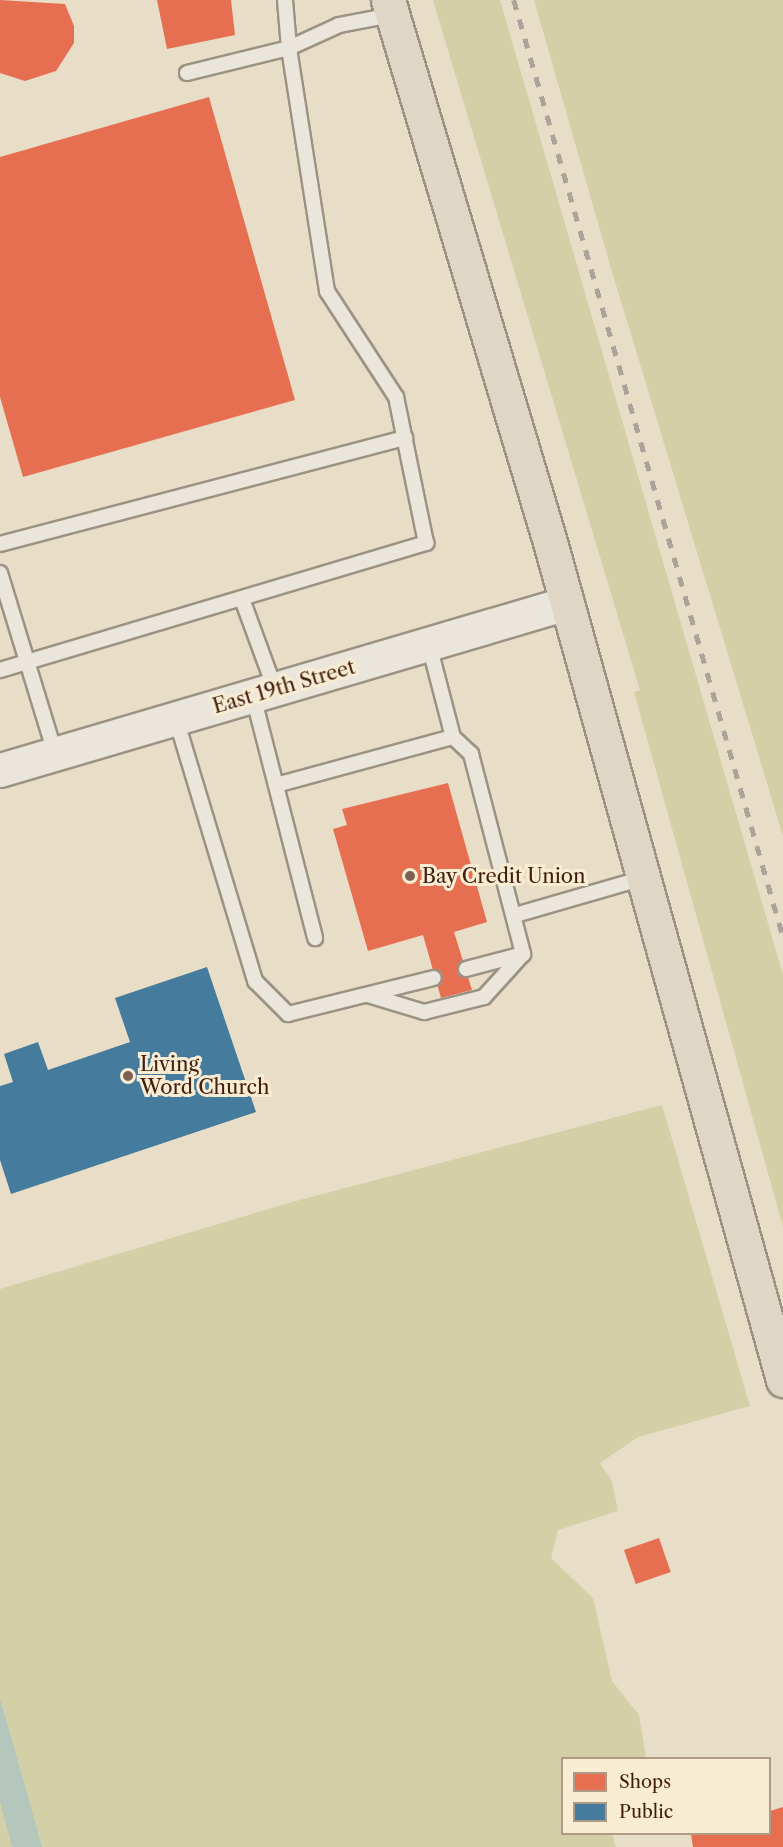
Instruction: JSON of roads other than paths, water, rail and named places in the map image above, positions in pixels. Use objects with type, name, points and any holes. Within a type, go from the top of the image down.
[{"type":"highway","points":[[390,7],[567,603],[783,1380]]},
{"type":"highway","points":[[506,394],[521,448]]},
{"type":"main road","name":"East 19th Street","points":[[0,770],[567,603]]},
{"type":"lane","points":[[0,670],[426,543],[396,397],[327,291],[289,48],[285,0]]},
{"type":"lane","points":[[188,73],[289,48],[390,7]]},
{"type":"lane","points":[[0,544],[405,438]]},
{"type":"lane","points":[[0,573],[56,753]]},
{"type":"lane","points":[[242,599],[264,692],[276,785],[315,938]]},
{"type":"lane","points":[[429,645],[453,737],[471,754],[515,915],[523,954]]},
{"type":"lane","points":[[176,719],[255,981],[288,1014],[434,978]]},
{"type":"lane","points":[[276,785],[453,737]]},
{"type":"lane","points":[[515,915],[644,878]]},
{"type":"lane","points":[[366,994],[424,1012],[484,997],[523,954]]},
{"type":"lane","points":[[466,969],[523,954]]},
{"type":"railway","points":[[514,0],[783,936]]},
{"type":"place","name":"Bay Credit Union","points":[[410,876]]},
{"type":"place","name":"Living Word Church","points":[[128,1076]]}]
